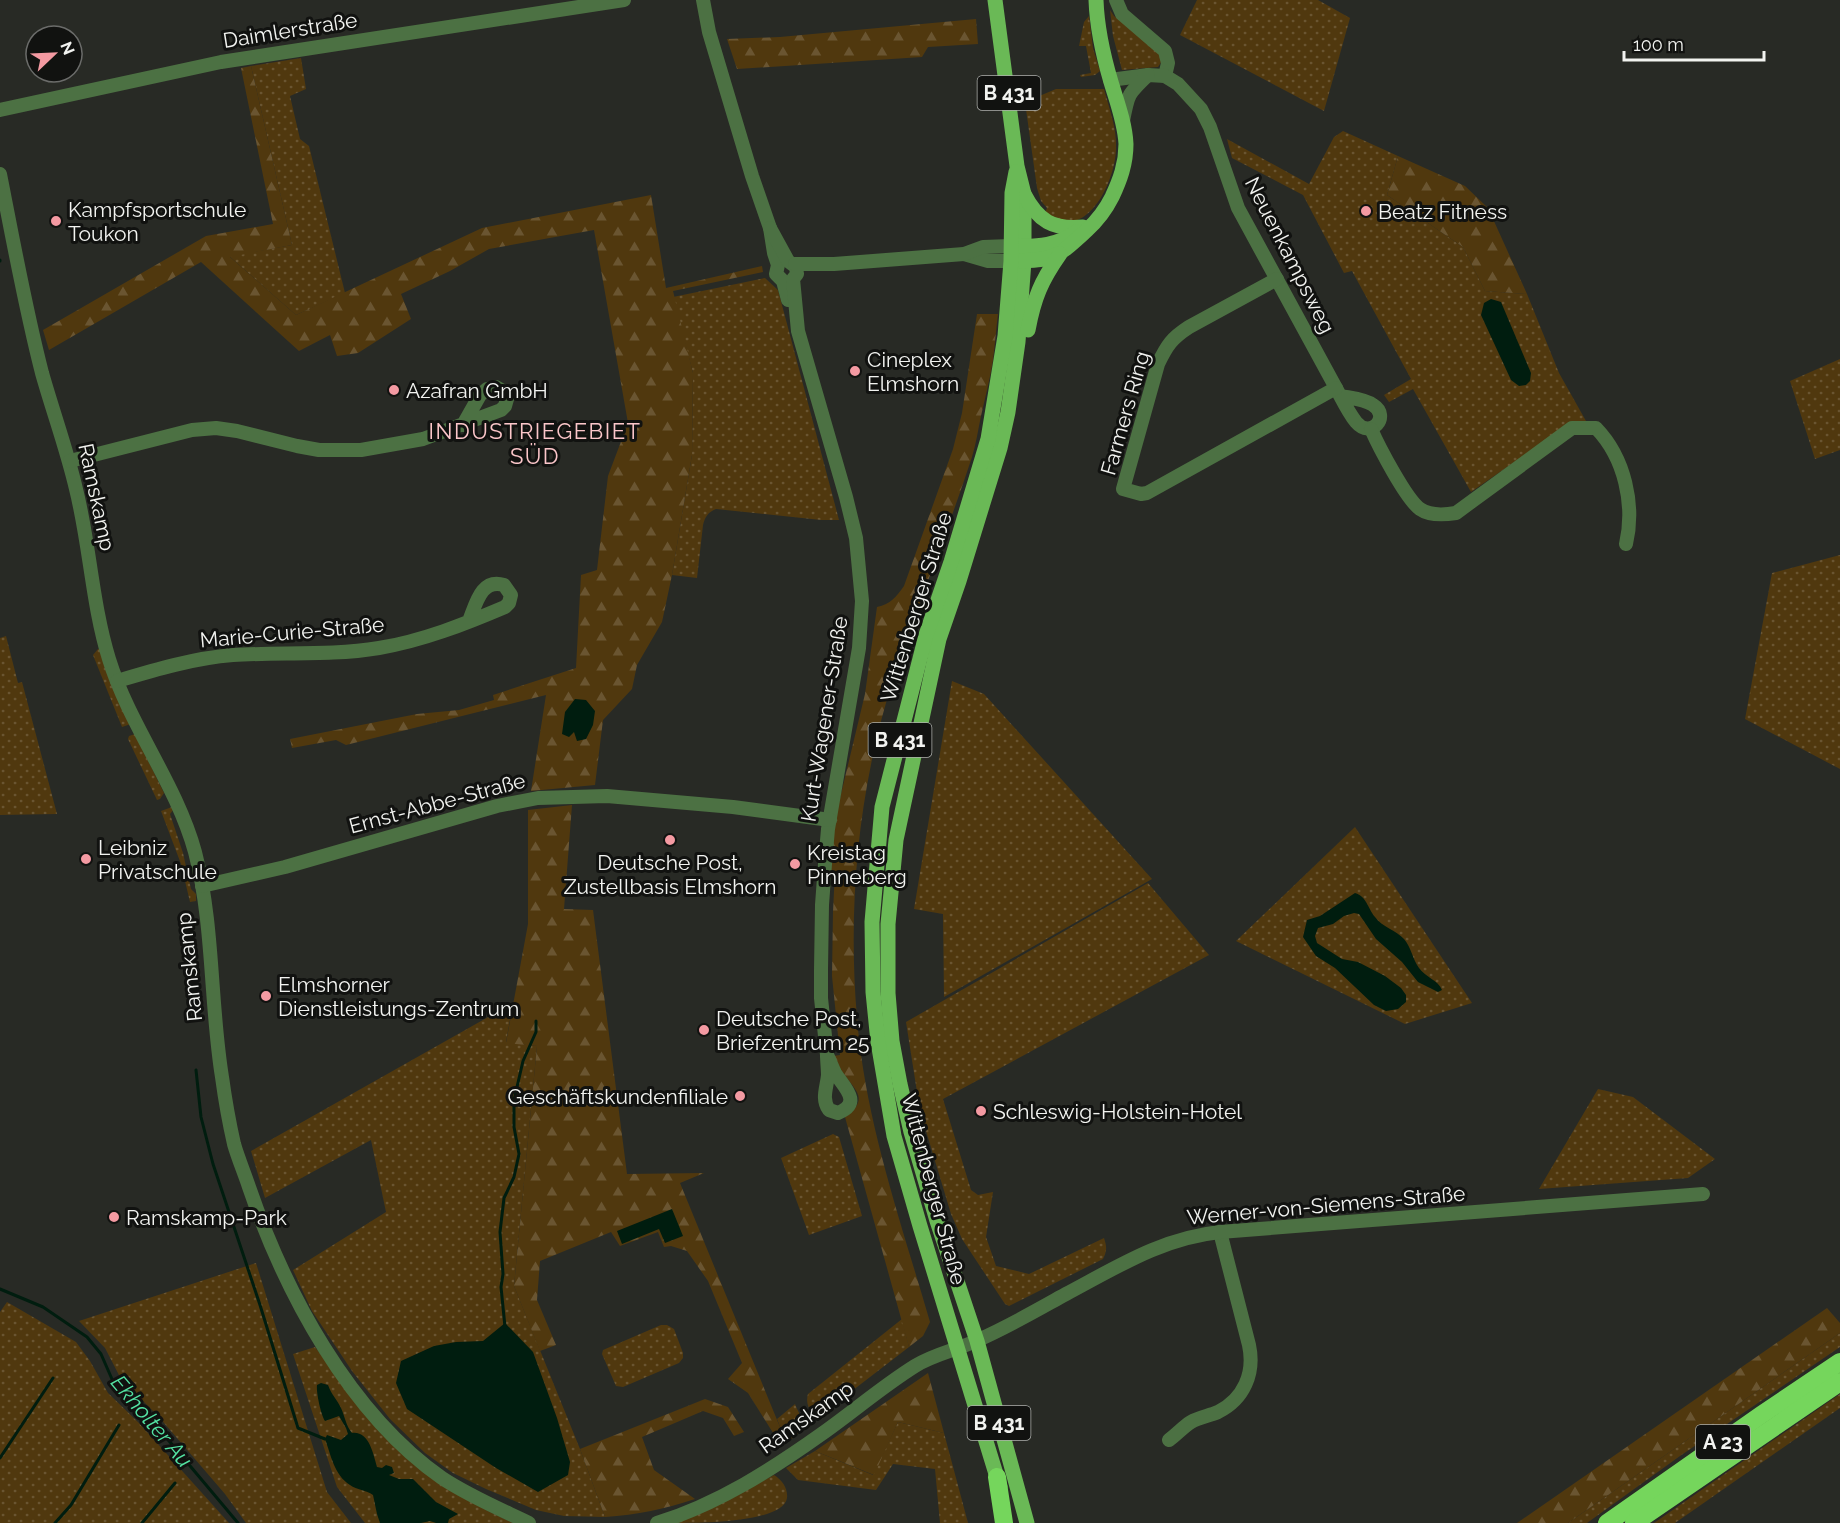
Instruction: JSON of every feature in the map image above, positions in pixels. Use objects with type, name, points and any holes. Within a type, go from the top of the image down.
[{"type":"highway","name":"A 23","points":[[1607,1523],[1840,1362]]},
{"type":"highway","name":"A 23","points":[[1634,1523],[1840,1382]]},
{"type":"highway","points":[[997,1477],[1004,1523]]},
{"type":"main road","name":"B 431","points":[[995,0],[1017,166],[1024,194],[1017,254]]},
{"type":"main road","points":[[1013,385],[1036,296],[1043,279],[1062,253],[1098,220],[1119,183],[1124,164],[1126,143],[1123,122],[1100,38],[1096,0]]},
{"type":"main road","name":"B 431","points":[[1017,166],[1012,193],[1017,254]]},
{"type":"main road","points":[[1024,194],[1031,207],[1044,221],[1069,229],[1083,227]]},
{"type":"main road","points":[[1017,254],[1070,236],[1083,227],[1111,199]]},
{"type":"main road","points":[[1017,254],[1040,261],[1062,253]]},
{"type":"main road","name":"Wittenberger Straße","points":[[1017,254],[1018,342],[1013,385],[1000,448],[939,639],[896,840],[888,924],[888,993],[892,1041],[911,1132],[937,1221],[977,1341],[1027,1523]]},
{"type":"main road","name":"Wittenberger Straße","points":[[1012,1523],[894,1137],[878,1042],[873,992],[872,922],[882,807],[926,635],[951,562],[988,439],[1017,254]]},
{"type":"street","name":"Daimlerstraße","points":[[0,110],[221,62],[624,0]]},
{"type":"street","name":"Kurt-Wagener-Straße","points":[[703,0],[714,49],[752,176],[770,228],[789,271],[797,325],[853,523],[861,591],[859,648],[830,820],[825,864],[820,943],[821,998],[827,1055]]},
{"type":"street","points":[[1110,80],[1148,75],[1165,76],[1168,63],[1165,51],[1122,14],[1116,0]]},
{"type":"street","points":[[1123,122],[1127,97],[1148,75]]},
{"type":"street","name":"Neuenkampsweg","points":[[1165,76],[1178,84],[1201,108],[1210,127],[1238,208],[1356,423],[1366,429],[1371,429],[1411,500],[1422,510],[1440,515],[1456,513],[1572,428],[1596,428],[1618,459],[1623,478],[1630,516],[1626,544]]},
{"type":"street","name":"Ramskamp","points":[[0,174],[38,356],[70,461],[80,505],[104,640],[117,681],[187,825],[195,854],[202,886],[221,1073],[233,1140],[262,1224],[291,1289],[314,1331],[340,1371],[382,1425],[444,1479],[529,1523]]},
{"type":"street","points":[[789,271],[834,264],[964,254],[983,248],[1017,254]]},
{"type":"street","name":"Farmers Ring","points":[[1277,279],[1189,327],[1176,335],[1166,347],[1158,364],[1123,489],[1141,494],[1147,493],[1339,392]]},
{"type":"street","points":[[1339,392],[1372,404],[1378,409],[1380,418],[1377,425],[1371,429]]},
{"type":"street","points":[[70,461],[192,430],[216,428],[297,446],[340,451],[406,443],[463,425]]},
{"type":"street","name":"Marie-Curie-Straße","points":[[117,681],[203,659],[231,655],[343,653],[376,649],[420,638],[469,621]]},
{"type":"street","name":"Ernst-Abbe-Straße","points":[[202,886],[285,867],[497,806],[538,798],[617,797],[733,807],[830,820]]},
{"type":"street","name":"Werner-von-Siemens-Straße","points":[[977,1341],[1155,1248],[1184,1238],[1220,1232],[1703,1194]]},
{"type":"street","points":[[1169,1440],[1192,1421],[1216,1413],[1232,1403],[1243,1390],[1250,1372],[1250,1345],[1220,1232]]},
{"type":"street","name":"Ramskamp","points":[[657,1523],[711,1503],[745,1485],[823,1433],[916,1366],[977,1341]]},
{"type":"green space","points":[[1197,0],[1318,0],[1350,18],[1324,111],[1180,35]]},
{"type":"green space","points":[[1110,10],[1114,16],[1158,49],[1162,61],[1158,67],[1122,70],[1113,36]]},
{"type":"green space","points":[[1089,16],[1093,48],[1100,71],[1095,75],[1081,77],[1080,75],[1091,73],[1086,46],[1079,46],[1084,22]]},
{"type":"green space","points":[[976,19],[978,44],[928,47],[922,57],[737,69],[727,39],[780,37]]},
{"type":"green space","points":[[301,58],[306,89],[290,96],[300,139],[309,146],[345,293],[296,315],[229,256],[292,245],[251,66]]},
{"type":"green space","points":[[251,66],[292,245],[230,257],[296,315],[482,228],[651,195],[666,288],[762,266],[763,272],[673,291],[693,373],[692,455],[662,622],[637,665],[632,689],[603,720],[595,785],[531,791],[546,695],[346,745],[336,740],[292,748],[290,739],[417,714],[459,710],[494,700],[493,695],[576,668],[581,575],[597,570],[608,476],[628,423],[594,230],[489,249],[450,271],[401,294],[411,319],[358,353],[337,356],[330,335],[299,351],[201,262],[49,350],[43,330],[206,236],[273,224],[241,68]]},
{"type":"green space","points":[[1056,89],[1104,89],[1115,133],[1115,160],[1107,186],[1091,210],[1081,218],[1070,222],[1057,221],[1044,215],[1047,208],[1041,201],[1037,188],[1025,102]]},
{"type":"green space","points":[[1343,131],[1398,156],[1387,195],[1463,247],[1485,291],[1527,294],[1559,373],[1586,421],[1571,423],[1471,492],[1413,389],[1389,402],[1384,395],[1411,379],[1352,271],[1344,273],[1303,195],[1232,158],[1227,139],[1309,184],[1334,137]]},
{"type":"green space","points":[[1398,156],[1465,186],[1488,208],[1527,294],[1485,291],[1463,247],[1387,195]]},
{"type":"green space","points":[[765,278],[778,290],[839,520],[716,509],[707,515],[703,525],[697,578],[672,575],[692,455],[693,373],[673,297]]},
{"type":"green space","points":[[977,314],[998,314],[992,367],[976,442],[886,703],[867,785],[856,870],[855,997],[864,1075],[888,1182],[930,1322],[923,1336],[909,1347],[845,1117],[857,1105],[858,1095],[833,1056],[840,1055],[832,976],[835,871],[829,870],[835,819],[865,694],[877,607],[893,600],[904,586],[953,449],[962,413]]},
{"type":"green space","points":[[1840,359],[1840,450],[1815,459],[1790,381]]},
{"type":"green space","points":[[1840,555],[1840,769],[1745,719],[1772,573]]},
{"type":"green space","points":[[6,636],[18,683],[22,682],[57,814],[0,815],[0,638]]},
{"type":"green space","points":[[100,649],[131,724],[122,727],[93,655]]},
{"type":"green space","points":[[952,681],[984,694],[1152,879],[944,997],[943,914],[914,909]]},
{"type":"green space","points":[[135,734],[164,793],[160,799],[157,800],[128,739],[129,736]]},
{"type":"green space","points":[[572,805],[564,909],[593,910],[627,1174],[704,1173],[680,1183],[782,1432],[775,1436],[748,1393],[728,1379],[742,1363],[708,1281],[687,1251],[671,1246],[664,1247],[658,1232],[620,1246],[611,1232],[540,1261],[537,1300],[556,1345],[540,1351],[514,1286],[537,1046],[506,1043],[528,924],[528,810]]},
{"type":"green space","points":[[172,807],[174,809],[170,814],[183,853],[191,889],[196,894],[196,901],[190,902],[181,864],[161,811]]},
{"type":"green space","points":[[1355,827],[1472,1003],[1405,1024],[1236,941]]},
{"type":"green space","points":[[1148,883],[1209,955],[943,1099],[971,1190],[978,1195],[993,1192],[986,1237],[996,1266],[1029,1274],[1104,1238],[1106,1244],[1103,1259],[1009,1306],[1005,1304],[962,1239],[951,1214],[920,1111],[906,1022]]},
{"type":"green space","points":[[513,1003],[506,1042],[537,1046],[514,1286],[605,1517],[564,1516],[536,1510],[453,1473],[425,1453],[390,1419],[352,1371],[312,1311],[293,1270],[386,1212],[371,1140],[265,1198],[251,1151]]},
{"type":"green space","points":[[1598,1089],[1633,1097],[1715,1159],[1688,1178],[1539,1189]]},
{"type":"green space","points":[[833,1134],[839,1137],[862,1216],[809,1235],[781,1158]]},
{"type":"green space","points":[[256,1263],[327,1492],[351,1523],[246,1523],[225,1494],[158,1416],[121,1379],[105,1348],[79,1321]]},
{"type":"green space","points":[[7,1302],[76,1342],[108,1393],[139,1423],[229,1523],[0,1523],[0,1312]]},
{"type":"green space","points":[[1827,1308],[1840,1323],[1840,1333],[1568,1523],[1517,1523]]},
{"type":"green space","points":[[902,1319],[909,1347],[822,1414],[812,1411],[808,1405],[808,1394]]},
{"type":"green space","points":[[661,1325],[674,1329],[683,1358],[679,1363],[623,1387],[616,1386],[602,1354],[603,1350]]},
{"type":"green space","points":[[1840,1333],[1840,1347],[1680,1456],[1587,1523],[1568,1523]]},
{"type":"green space","points":[[315,1347],[376,1427],[486,1510],[513,1523],[365,1523],[337,1487],[293,1354]]},
{"type":"green space","points":[[928,1373],[944,1433],[898,1422],[874,1475],[815,1451]]},
{"type":"green space","points":[[1840,1394],[1840,1408],[1675,1523],[1654,1523]]},
{"type":"green space","points":[[705,1399],[728,1407],[744,1432],[734,1436],[723,1418],[703,1411],[642,1437],[654,1470],[695,1499],[651,1511],[605,1517],[580,1449]]},
{"type":"green space","points":[[795,1404],[803,1427],[790,1440],[779,1447],[774,1447],[768,1440],[782,1432],[777,1419]]},
{"type":"green space","points":[[898,1422],[944,1433],[968,1523],[940,1523],[935,1469],[893,1464],[876,1490],[798,1480],[786,1468],[815,1451],[873,1475]]},
{"type":"green space","points":[[774,1475],[784,1485],[787,1498],[782,1506],[771,1512],[738,1520],[675,1523],[713,1507]]},
{"type":"shaded area","points":[[1491,299],[1501,302],[1531,373],[1530,381],[1526,385],[1519,386],[1511,380],[1481,315],[1484,303]]},
{"type":"shaded area","points":[[575,699],[586,700],[595,711],[593,725],[586,739],[577,741],[574,732],[569,737],[562,734],[565,712]]},
{"type":"shaded area","points":[[1355,893],[1364,900],[1378,920],[1404,939],[1419,968],[1442,990],[1438,992],[1418,982],[1402,962],[1376,939],[1359,914],[1344,916],[1333,924],[1318,928],[1315,936],[1317,943],[1342,959],[1358,962],[1385,976],[1401,988],[1406,995],[1406,1002],[1398,1009],[1386,1011],[1374,1005],[1335,968],[1316,956],[1303,937],[1307,920],[1320,916]]},
{"type":"shaded area","points":[[672,1209],[683,1236],[665,1243],[659,1229],[622,1244],[617,1231]]},
{"type":"shaded area","points":[[505,1323],[533,1352],[570,1462],[568,1475],[538,1492],[496,1468],[407,1409],[396,1383],[401,1361],[434,1346],[483,1341]]},
{"type":"shaded area","points":[[321,1383],[328,1385],[352,1433],[358,1433],[366,1439],[377,1467],[382,1468],[386,1465],[392,1467],[394,1473],[389,1475],[399,1479],[413,1479],[436,1502],[458,1514],[449,1519],[448,1523],[430,1521],[380,1523],[373,1495],[345,1481],[334,1464],[325,1439],[327,1435],[341,1440],[348,1434],[339,1416],[325,1421],[317,1393],[317,1385]]},
{"type":"waterway","points":[[505,1327],[501,1287],[503,1274],[500,1232],[504,1198],[514,1177],[519,1154],[514,1127],[514,1100],[523,1061],[536,1032],[536,1021]]},
{"type":"waterway","points":[[196,1070],[201,1117],[213,1164],[298,1428],[325,1439]]},
{"type":"waterway","name":"Ekholter Au","points":[[0,1289],[43,1307],[87,1337],[101,1354],[115,1386],[154,1423],[238,1523]]},
{"type":"waterway","points":[[0,1458],[53,1378]]},
{"type":"waterway","points":[[55,1523],[71,1505],[119,1425]]},
{"type":"waterway","points":[[142,1523],[175,1483]]},
{"type":"place","name":"Beatz Fitness","points":[[1366,211]]},
{"type":"place","name":"Kampfsportschule Toukon","points":[[56,221]]},
{"type":"place","name":"Cineplex Elmshorn","points":[[855,371]]},
{"type":"place","name":"Azafran GmbH","points":[[394,390]]},
{"type":"place","name":"Deutsche Post, Zustellbasis Elmshorn","points":[[670,840]]},
{"type":"place","name":"Leibniz Privatschule","points":[[86,859]]},
{"type":"place","name":"Kreistag Pinneberg","points":[[795,864]]},
{"type":"place","name":"Elmshorner Dienstleistungs-Zentrum","points":[[266,996]]},
{"type":"place","name":"Deutsche Post, Briefzentrum 25","points":[[704,1030]]},
{"type":"place","name":"Geschäftskundenfiliale","points":[[740,1096]]},
{"type":"place","name":"Schleswig-Holstein-Hotel","points":[[981,1111]]},
{"type":"place","name":"Ramskamp-Park","points":[[114,1217]]},
{"type":"district","name":"INDUSTRIEGEBIET SÜD","points":[[535,444]]}]
